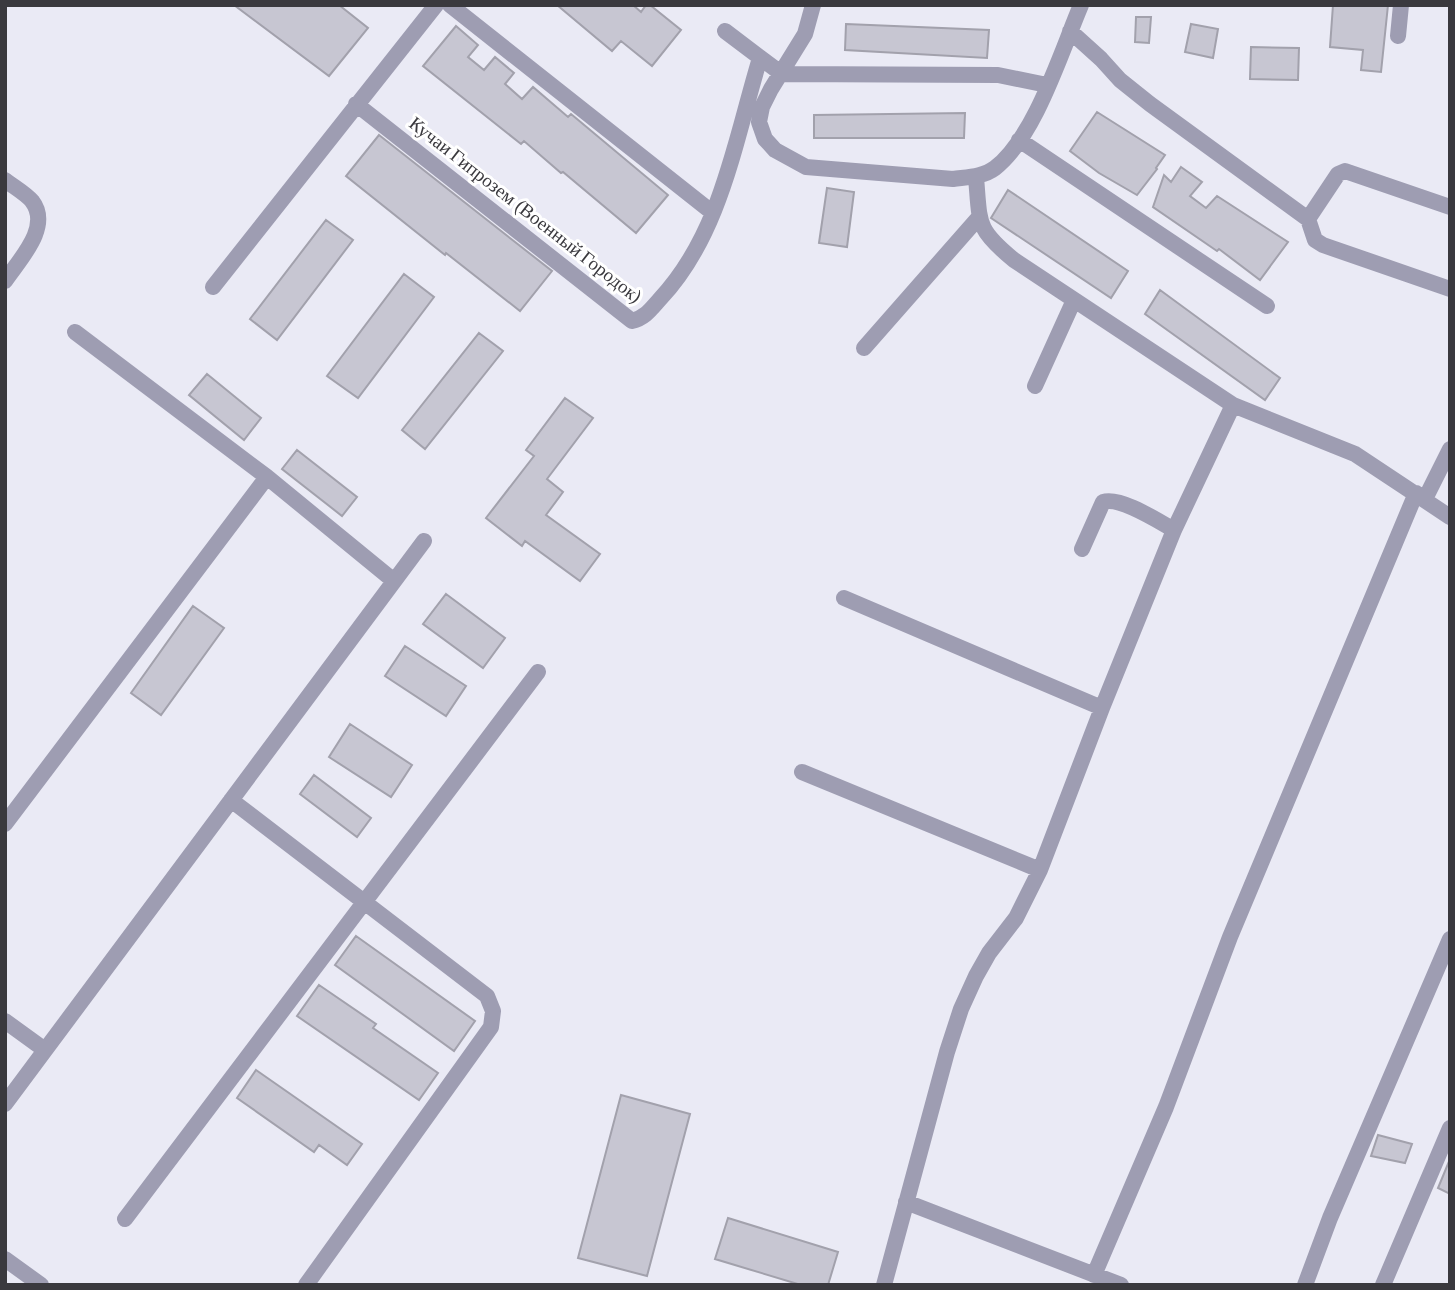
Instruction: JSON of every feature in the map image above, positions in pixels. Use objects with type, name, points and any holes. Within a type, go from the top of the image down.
[{"type":"street","points":[[213,287],[436,5]]},
{"type":"street","points":[[450,5],[713,212]]},
{"type":"street","points":[[813,5],[806,34],[762,107],[759,122],[765,139],[788,159],[806,167],[953,179],[976,177],[994,168],[1019,141],[1047,85],[1080,5]]},
{"type":"street","points":[[1398,36],[1401,5]]},
{"type":"street","points":[[725,31],[782,74],[998,75],[1047,85]]},
{"type":"street","points":[[1070,31],[1120,80],[1150,104],[1308,219],[1315,240],[1450,289]]},
{"type":"street","name":"Кучаи Гипрозем (Военный Городок)","points":[[356,104],[632,321],[642,319],[692,258],[713,212],[760,58]]},
{"type":"street","points":[[1019,141],[1267,306]]},
{"type":"street","points":[[1308,219],[1338,174],[1345,171],[1450,207]]},
{"type":"street","points":[[976,177],[983,230],[1014,260],[1233,405],[1356,454],[1450,517]]},
{"type":"street","points":[[5,180],[31,201],[38,213],[36,236],[5,281]]},
{"type":"street","points":[[864,348],[980,216]]},
{"type":"street","points":[[1035,386],[1074,300]]},
{"type":"street","points":[[75,332],[267,477],[394,581]]},
{"type":"street","points":[[884,1285],[961,1009],[975,976],[1016,918],[1040,870],[1174,530],[1233,405]]},
{"type":"street","points":[[1094,1275],[1166,1107],[1230,937],[1420,496],[1450,449]]},
{"type":"street","points":[[5,824],[267,477]]},
{"type":"street","points":[[1082,549],[1103,502],[1110,500],[1174,530]]},
{"type":"street","points":[[5,1104],[424,541]]},
{"type":"street","points":[[844,598],[1102,708]]},
{"type":"street","points":[[125,1219],[538,672]]},
{"type":"street","points":[[802,772],[1040,870]]},
{"type":"street","points":[[231,800],[487,996],[493,1011],[491,1027],[306,1285]]},
{"type":"street","points":[[1305,1285],[1330,1218],[1450,939]]},
{"type":"street","points":[[5,1021],[45,1050]]},
{"type":"street","points":[[1383,1285],[1450,1128]]},
{"type":"street","points":[[906,1202],[1121,1285]]},
{"type":"street","points":[[5,1259],[41,1285]]},
{"type":"building","points":[[234,5],[339,5],[368,28],[329,76]]},
{"type":"building","points":[[557,5],[633,5],[641,12],[646,5],[650,5],[681,30],[652,66],[621,41],[612,51]]},
{"type":"building","points":[[1333,5],[1388,5],[1381,72],[1361,70],[1363,50],[1330,47]]},
{"type":"building","points":[[1136,17],[1151,17],[1149,43],[1135,42]]},
{"type":"building","points":[[846,24],[989,30],[987,58],[845,50]]},
{"type":"building","points":[[1191,24],[1218,29],[1213,58],[1185,52]]},
{"type":"building","points":[[456,26],[478,45],[468,57],[484,70],[495,57],[514,73],[505,84],[522,99],[533,87],[568,117],[571,114],[668,195],[636,233],[524,141],[521,144],[423,66]]},
{"type":"building","points":[[1251,47],[1299,48],[1298,80],[1250,79]]},
{"type":"building","points":[[1097,112],[1165,155],[1137,195],[1099,173],[1070,151]]},
{"type":"building","points":[[965,113],[964,138],[814,138],[814,115]]},
{"type":"building","points":[[379,135],[552,271],[520,311],[346,176]]},
{"type":"building","points":[[1181,167],[1202,182],[1190,196],[1206,208],[1217,196],[1288,242],[1260,280],[1219,249],[1217,251],[1153,207],[1164,175],[1171,182]]},
{"type":"building","points":[[827,188],[854,192],[847,247],[819,243]]},
{"type":"building","points":[[1008,190],[1128,271],[1111,298],[991,218]]},
{"type":"building","points":[[326,220],[353,240],[277,340],[250,319]]},
{"type":"building","points":[[404,274],[434,297],[358,398],[327,376]]},
{"type":"building","points":[[1160,290],[1280,378],[1265,400],[1145,314]]},
{"type":"building","points":[[479,333],[503,351],[425,449],[402,430]]},
{"type":"building","points":[[207,374],[261,418],[244,440],[189,395]]},
{"type":"building","points":[[565,398],[593,418],[547,479],[563,492],[546,515],[600,554],[580,581],[525,541],[522,546],[486,518],[534,456],[526,450]]},
{"type":"building","points":[[297,450],[357,497],[342,516],[282,469]]},
{"type":"building","points":[[446,594],[505,638],[483,668],[423,624]]},
{"type":"building","points":[[193,606],[224,628],[161,715],[131,693]]},
{"type":"building","points":[[405,646],[466,686],[446,716],[385,676]]},
{"type":"building","points":[[350,724],[412,765],[391,797],[329,757]]},
{"type":"building","points":[[314,775],[371,818],[357,837],[300,794]]},
{"type":"building","points":[[356,936],[475,1021],[454,1051],[335,965]]},
{"type":"building","points":[[319,985],[376,1024],[373,1028],[438,1073],[419,1100],[297,1016]]},
{"type":"building","points":[[256,1070],[362,1144],[347,1165],[319,1145],[314,1152],[237,1098]]},
{"type":"building","points":[[621,1095],[690,1114],[647,1276],[578,1258]]},
{"type":"building","points":[[1378,1135],[1412,1144],[1405,1163],[1371,1156]]},
{"type":"building","points":[[1450,1159],[1450,1194],[1438,1188]]},
{"type":"building","points":[[728,1218],[838,1252],[828,1285],[801,1285],[715,1259]]}]
